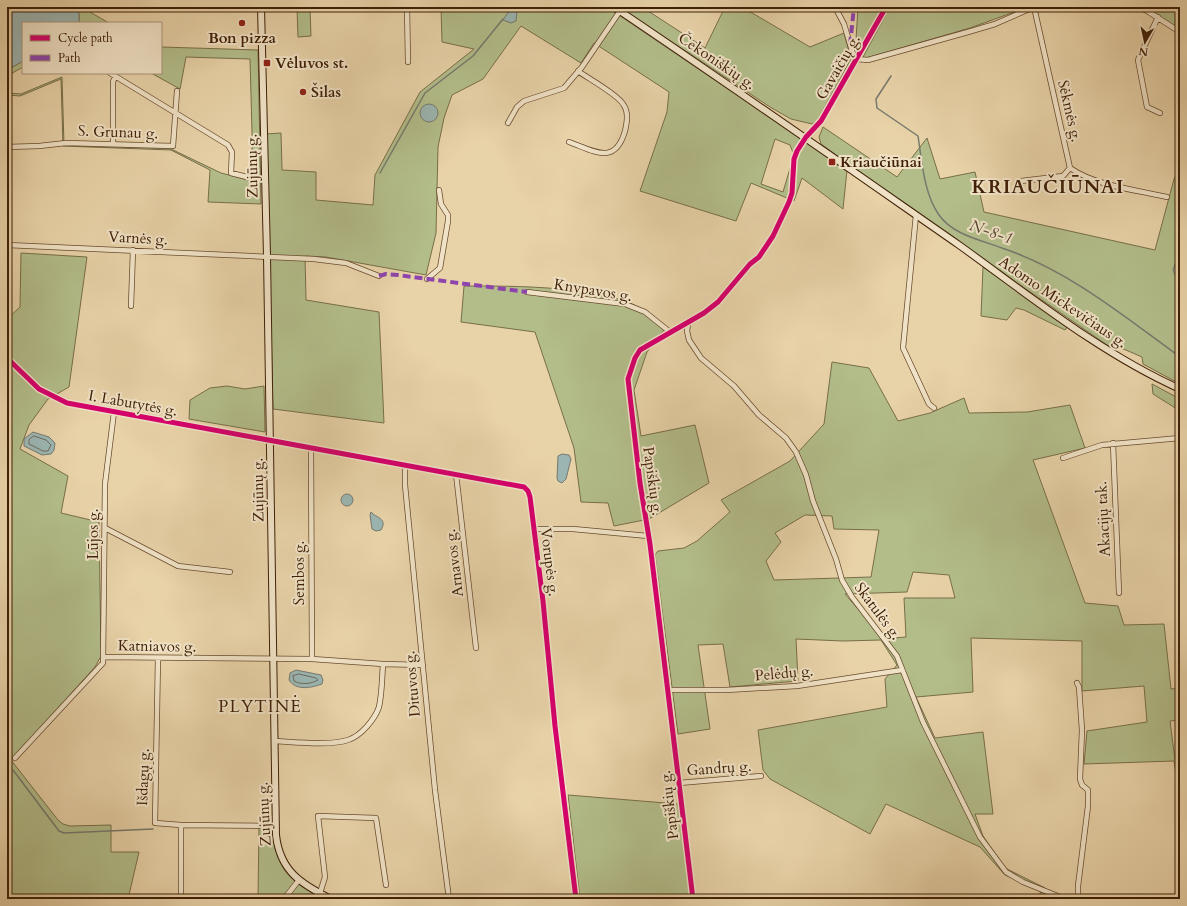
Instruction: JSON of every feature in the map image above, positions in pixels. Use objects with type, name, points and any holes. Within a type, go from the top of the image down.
[{"type":"main road","name":"Zujūnų g.","points":[[261,7],[267,256],[276,826],[280,856],[285,865],[299,880],[331,899]]},
{"type":"main road","name":"Čekoniškių g.","points":[[617,9],[806,137]]},
{"type":"main road","name":"Adomo Mickevičiaus g.","points":[[806,137],[1083,333],[1138,368],[1180,389]]},
{"type":"street","points":[[406,7],[408,62]]},
{"type":"street","points":[[835,7],[844,24],[853,54],[856,58],[868,60],[994,24],[1034,7]]},
{"type":"street","name":"Gavaičių g.","points":[[806,137],[821,121],[886,7]]},
{"type":"street","name":"Sėkmės g.","points":[[1034,7],[1070,168]]},
{"type":"street","points":[[1141,7],[1180,32]]},
{"type":"street","points":[[508,122],[517,107],[524,101],[564,88],[578,71],[617,9]]},
{"type":"street","points":[[1158,17],[1138,60],[1146,107],[1160,113]]},
{"type":"street","points":[[569,142],[599,152],[608,153],[616,150],[620,145],[626,124],[627,113],[622,102],[578,71]]},
{"type":"street","points":[[112,74],[228,145],[232,152],[231,174],[247,178],[265,179]]},
{"type":"street","points":[[113,144],[113,82],[115,76]]},
{"type":"street","name":"S. Grunau g.","points":[[7,147],[39,146],[66,142],[173,146],[177,92]]},
{"type":"street","name":"Papiškių g.","points":[[693,899],[628,379],[635,358],[640,350],[670,332],[688,324],[718,302],[759,257],[773,236],[789,202],[792,193],[794,159],[806,137]]},
{"type":"street","points":[[1021,181],[1063,176],[1070,168],[1080,175],[1095,180],[1167,197]]},
{"type":"street","points":[[427,279],[440,268],[448,221],[448,215],[441,204],[439,190]]},
{"type":"street","points":[[916,215],[903,348],[930,404],[934,408]]},
{"type":"street","name":"Varnės g.","points":[[7,245],[267,256]]},
{"type":"street","points":[[131,306],[133,250]]},
{"type":"street","points":[[267,256],[333,261],[364,269],[379,276]]},
{"type":"street","name":"Knypavos g.","points":[[528,292],[624,304],[645,312],[670,332]]},
{"type":"street","name":"Skatulės g.","points":[[688,324],[687,331],[689,340],[701,358],[734,386],[759,415],[786,438],[796,452],[806,475],[813,501],[836,560],[842,580],[852,597],[897,656],[923,722],[980,838],[1006,872],[1023,882],[1065,899]]},
{"type":"street","name":"I. Labutytės g.","points":[[7,358],[39,389],[67,403],[270,440]]},
{"type":"street","name":"Lūjos g.","points":[[104,656],[107,459],[114,412]]},
{"type":"street","points":[[1063,458],[1102,445],[1113,443],[1180,438]]},
{"type":"street","name":"Vorupės g.","points":[[270,440],[524,487],[528,491],[543,601],[555,726],[576,899]]},
{"type":"street","name":"Akacijų tak.","points":[[1113,443],[1119,594]]},
{"type":"street","name":"Sembos g.","points":[[311,448],[312,659]]},
{"type":"street","name":"Dituvos g.","points":[[405,466],[405,493],[435,790],[449,899]]},
{"type":"street","name":"Arnavos g.","points":[[456,474],[476,648]]},
{"type":"street","points":[[105,528],[178,566],[230,572]]},
{"type":"street","points":[[534,529],[573,529],[648,536]]},
{"type":"street","name":"Katniavos g.","points":[[15,758],[100,668],[104,656],[274,660]]},
{"type":"street","name":"Išdagų g.","points":[[158,658],[155,823],[159,825],[276,826]]},
{"type":"street","points":[[274,660],[312,659],[423,665]]},
{"type":"street","points":[[274,742],[325,742],[348,740],[359,734],[370,721],[378,708],[383,664]]},
{"type":"street","name":"Pelėdų g.","points":[[668,690],[726,690],[797,686],[902,670]]},
{"type":"street","points":[[1077,683],[1079,687],[1082,730],[1080,779],[1082,785],[1088,790],[1088,806],[1078,886],[1078,899]]},
{"type":"street","name":"Gandrų g.","points":[[679,783],[761,776]]},
{"type":"street","points":[[320,893],[325,876],[318,816],[376,818],[386,885]]},
{"type":"street","points":[[181,825],[181,897]]},
{"type":"street","points":[[284,899],[299,880]]},
{"type":"green space","points":[[77,7],[93,7],[90,12],[107,22],[79,22]]},
{"type":"green space","points":[[441,7],[607,7],[847,170],[843,209],[802,178],[794,201],[751,183],[736,221],[640,191],[667,112],[669,92],[594,43],[581,63],[521,26],[483,79],[452,95],[444,118],[438,147],[436,233],[426,275],[326,257],[305,256],[306,300],[379,312],[384,423],[273,409],[266,134],[281,133],[282,170],[316,172],[316,200],[373,205],[375,175],[420,92],[474,49],[442,42]],"holes":[[[775,139],[790,145],[794,155],[783,192],[761,184]]]},
{"type":"green space","points":[[626,7],[642,7],[705,48],[725,7],[742,7],[810,47],[844,33],[851,59],[817,121],[812,124],[791,119],[770,107],[624,10]]},
{"type":"green space","points":[[858,7],[882,7],[861,46],[858,45],[856,40]]},
{"type":"green space","points":[[890,7],[1028,7],[970,28],[866,58],[863,57]]},
{"type":"green space","points":[[1133,7],[1180,7],[1180,35],[1154,17]]},
{"type":"green space","points":[[297,9],[310,9],[311,36],[298,37]]},
{"type":"green space","points":[[162,47],[258,50],[261,204],[208,202],[210,170],[171,150],[63,146],[61,79],[20,96],[7,95],[7,89],[9,93],[21,94],[62,77],[64,145],[166,148],[171,149],[221,173],[252,181],[250,59],[186,57],[180,89],[153,74],[162,74]]},
{"type":"green space","points":[[22,62],[22,68],[7,76],[7,70]]},
{"type":"green space","points":[[823,127],[897,177],[927,138],[940,179],[975,172],[984,212],[1155,250],[1174,179],[1180,168],[1180,384],[1143,364],[1142,357],[1119,347],[1113,349],[933,225],[821,144],[819,137]]},
{"type":"green space","points":[[21,253],[87,257],[69,387],[48,399],[29,425],[20,449],[68,476],[61,513],[99,522],[101,656],[95,667],[11,760],[58,820],[63,824],[70,826],[111,825],[111,852],[139,852],[128,899],[7,899],[7,319],[20,307]]},
{"type":"green space","points":[[983,267],[1068,326],[1065,330],[1024,310],[1016,308],[1007,320],[981,316]]},
{"type":"green space","points":[[464,286],[533,287],[585,292],[630,303],[650,314],[664,330],[647,352],[634,390],[641,436],[695,425],[709,483],[649,519],[614,526],[608,503],[581,502],[574,448],[535,332],[461,322]]},
{"type":"green space","points":[[832,362],[869,368],[898,421],[930,413],[964,398],[969,413],[1027,412],[1070,405],[1085,448],[1033,460],[1085,603],[1118,606],[1124,625],[1164,624],[1171,689],[1180,688],[1180,720],[1170,721],[1175,760],[1180,761],[1180,859],[1177,781],[1174,761],[1084,764],[1087,731],[1147,722],[1144,686],[1082,691],[1082,641],[971,638],[973,692],[916,697],[935,738],[983,732],[993,814],[975,814],[983,836],[1005,868],[1045,888],[1044,895],[1056,899],[1038,899],[1041,891],[1005,875],[980,847],[886,804],[870,834],[770,779],[763,770],[758,730],[887,707],[885,679],[897,665],[881,640],[843,641],[796,639],[798,681],[730,687],[723,644],[698,645],[710,729],[678,734],[655,555],[658,551],[684,548],[697,541],[730,512],[721,500],[790,461],[824,424]],"holes":[[[805,515],[832,516],[834,529],[879,530],[871,577],[774,580],[766,561],[781,542],[775,533]],[[913,572],[949,575],[955,598],[904,598],[906,637],[884,639],[845,594],[907,592]]]},
{"type":"green space","points":[[1152,384],[1180,399],[1180,441],[1176,441],[1177,409],[1153,394]]},
{"type":"green space","points":[[227,386],[245,389],[264,386],[265,432],[189,419],[190,400],[210,388]]},
{"type":"green space","points":[[568,795],[678,804],[690,899],[580,899]]},
{"type":"green space","points":[[274,827],[277,853],[286,872],[301,886],[324,899],[258,899],[259,828]]},
{"type":"water","points":[[10,7],[77,7],[79,22],[22,22],[22,62],[7,70],[7,15]]},
{"type":"water","points":[[514,7],[517,10],[516,21],[511,23],[503,20],[511,8]]},
{"type":"water","points":[[429,104],[435,107],[438,113],[435,119],[429,122],[423,119],[420,113],[423,107]]},
{"type":"water","points":[[1180,263],[1180,285],[1177,287],[1177,280],[1173,270],[1175,264]]},
{"type":"water","points":[[33,432],[49,437],[55,443],[54,450],[51,454],[42,455],[24,446],[24,439]]},
{"type":"water","points":[[562,454],[569,455],[571,459],[566,479],[562,483],[558,481],[557,478],[558,456]]},
{"type":"water","points":[[349,494],[352,495],[352,505],[345,506],[342,505],[341,498],[342,495]]},
{"type":"water","points":[[371,512],[382,521],[383,526],[381,530],[376,531],[372,529]]},
{"type":"water","points":[[296,670],[321,675],[323,680],[322,684],[304,688],[296,686],[289,680],[290,673]]},
{"type":"waterway","points":[[380,173],[425,93],[473,56],[503,19]]},
{"type":"waterway","name":"N-8-1","points":[[891,76],[876,99],[877,108],[918,136],[922,167],[927,188],[934,207],[945,222],[968,236],[1026,257],[1073,281],[1095,295],[1180,357]]},
{"type":"waterway","points":[[7,429],[11,438],[12,447],[7,466]]},
{"type":"waterway","points":[[13,770],[59,831],[64,833],[153,829]]},
{"type":"marked path","points":[[850,45],[854,7]]},
{"type":"marked path","points":[[379,276],[386,274],[398,275],[527,292]]},
{"type":"cycle path","points":[[693,899],[650,544],[640,483],[628,379],[635,358],[640,350],[704,313],[718,302],[750,264],[759,257],[773,236],[789,202],[792,193],[794,159],[797,151],[806,137],[821,121],[886,7]]},
{"type":"cycle path","points":[[7,358],[39,389],[67,403],[524,487],[528,491],[530,497],[576,899]]},
{"type":"place","name":"Bon pizza","points":[[242,23]]},
{"type":"place","name":"Vėluvos st.","points":[[267,63]]},
{"type":"place","name":"Šilas","points":[[303,92]]},
{"type":"place","name":"Kriaučiūnai","points":[[832,162]]},
{"type":"district","name":"KRIAUČIŪNAI","points":[[1048,187]]},
{"type":"district","name":"PLYTINĖ","points":[[260,706]]}]
